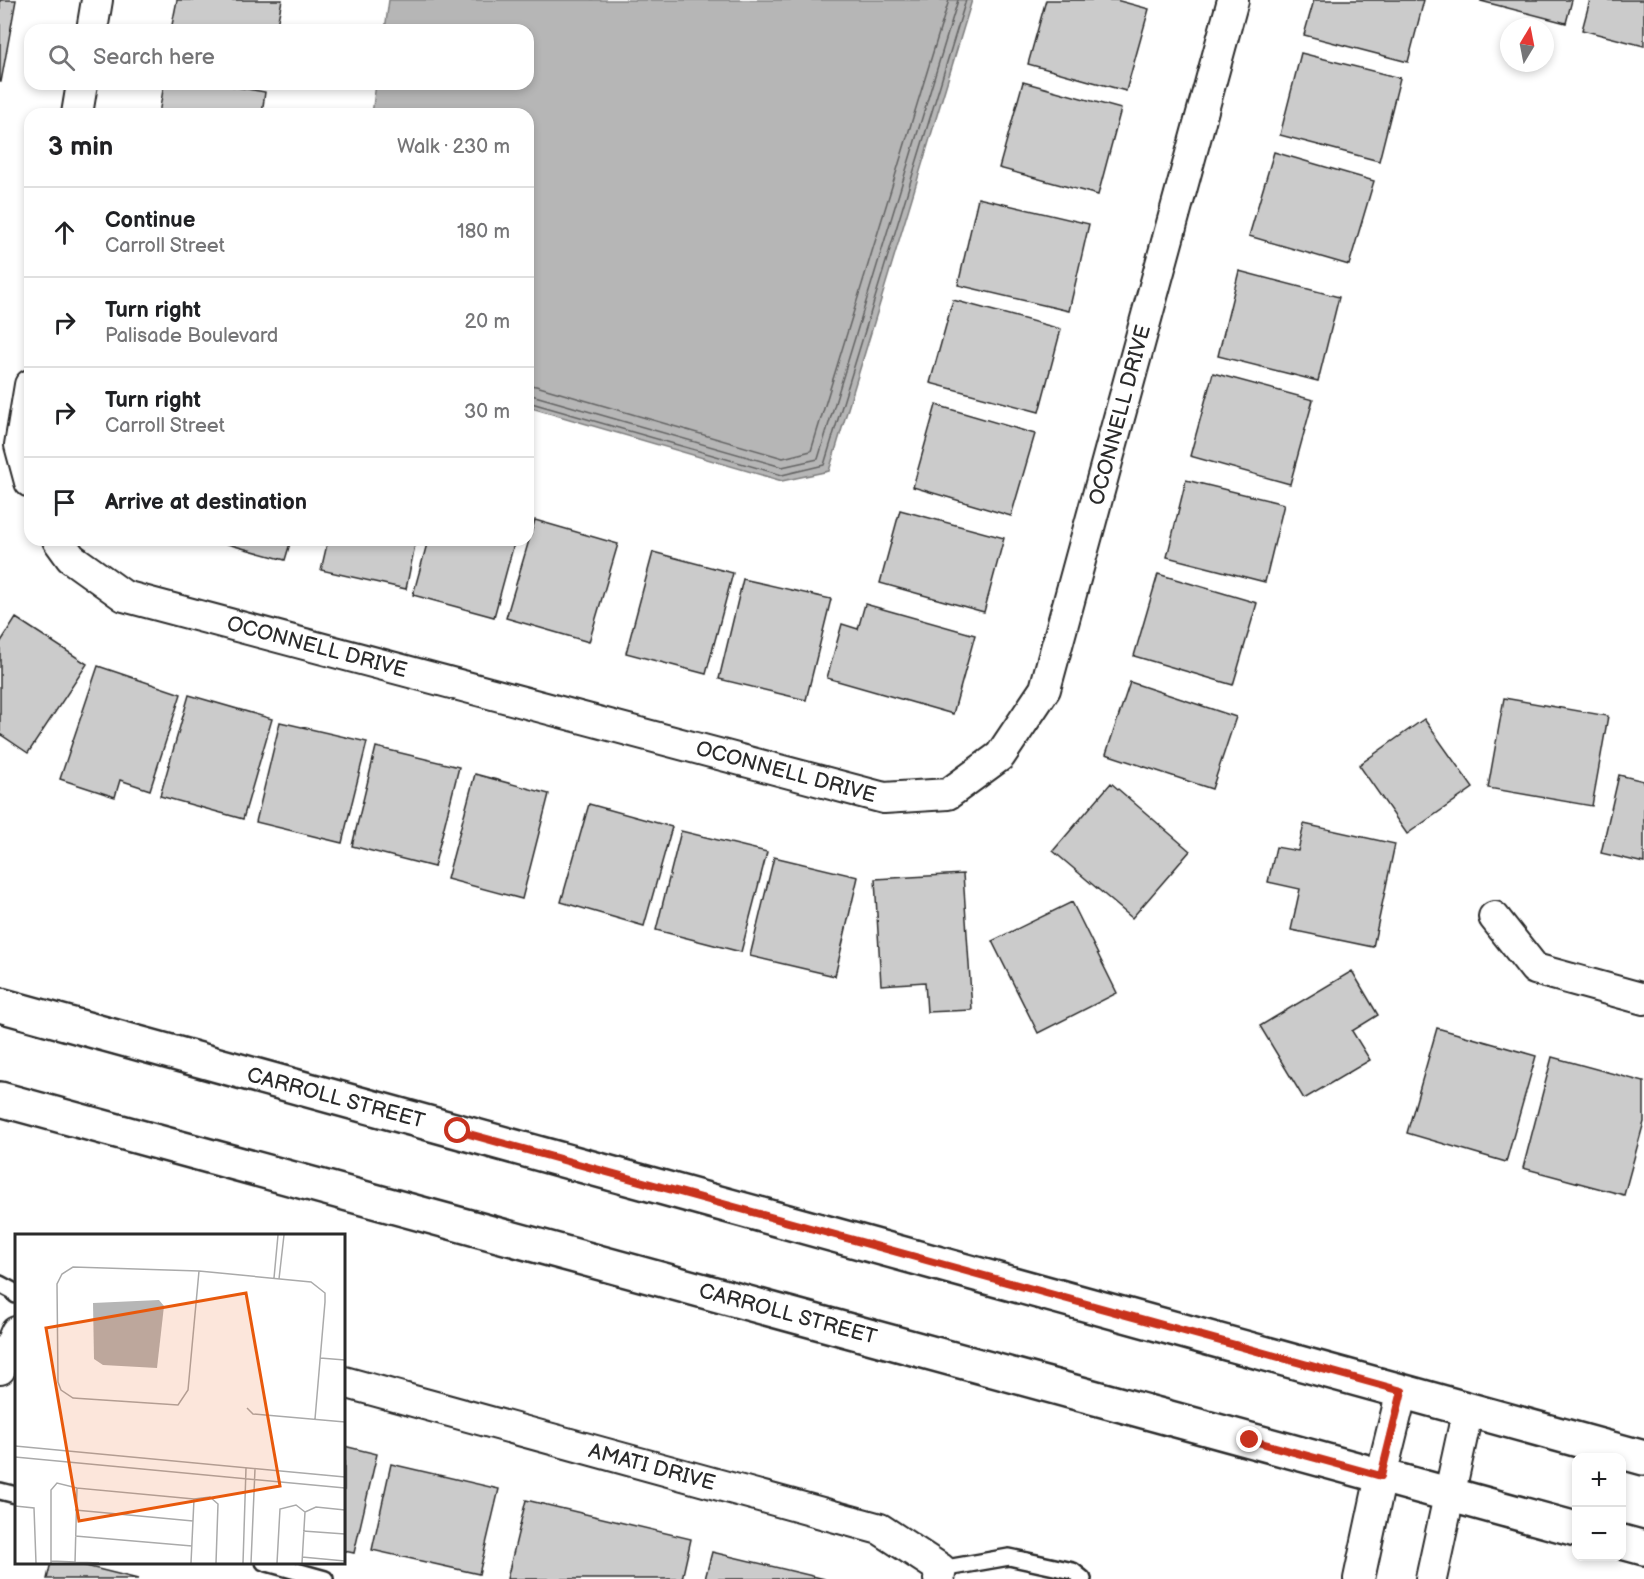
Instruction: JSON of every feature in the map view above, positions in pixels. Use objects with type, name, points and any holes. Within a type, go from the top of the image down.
[{"type":"main road","name":"CARROLL STREET","points":[[0,1005],[1644,1458]]},
{"type":"main road","name":"CARROLL STREET","points":[[0,1099],[1572,1528]]},
{"type":"main road","points":[[1626,1543],[1644,1548]]},
{"type":"street","points":[[93,24],[97,0]]},
{"type":"street","name":"OCONNELL DRIVE","points":[[62,546],[71,558],[124,596],[884,798],[948,794],[1000,756],[1044,689],[1233,0]]},
{"type":"street","points":[[78,108],[81,90]]},
{"type":"street","points":[[24,421],[20,445],[24,460]]},
{"type":"street","points":[[1494,917],[1535,969],[1644,999]]},
{"type":"street","points":[[0,1369],[15,1334]]},
{"type":"street","name":"AMATI DRIVE","points":[[345,1382],[880,1529],[940,1574]]},
{"type":"street","points":[[1359,1579],[1402,1391]]},
{"type":"street","points":[[1431,1579],[1468,1409]]},
{"type":"lane","points":[[0,1284],[15,1292]]},
{"type":"lane","points":[[0,1491],[15,1495]]},
{"type":"lane","points":[[940,1574],[1009,1557],[1073,1571],[1083,1579]]},
{"type":"lane","points":[[268,1564],[325,1579]]},
{"type":"water","points":[[389,0],[972,0],[829,471],[782,481],[534,409],[534,108],[373,108],[375,90],[534,90],[534,24],[386,24]]},
{"type":"building","points":[[0,0],[16,0],[1,82],[0,82]]},
{"type":"building","points":[[177,0],[282,0],[277,24],[172,24]]},
{"type":"building","points":[[1046,0],[1116,0],[1149,9],[1126,91],[1028,64]]},
{"type":"building","points":[[1314,0],[1424,0],[1408,62],[1304,35]]},
{"type":"building","points":[[1572,0],[1566,23],[1554,18],[1481,1]]},
{"type":"building","points":[[1590,0],[1644,0],[1644,46],[1582,30]]},
{"type":"building","points":[[1301,53],[1400,78],[1379,161],[1280,135]]},
{"type":"building","points":[[1023,82],[1121,109],[1098,195],[999,168]]},
{"type":"building","points":[[163,90],[265,92],[263,108],[160,108]]},
{"type":"building","points":[[1274,152],[1374,181],[1349,265],[1249,236]]},
{"type":"building","points":[[978,198],[1089,224],[1069,311],[958,285]]},
{"type":"building","points":[[1239,271],[1339,297],[1318,381],[1218,356]]},
{"type":"building","points":[[953,300],[1061,329],[1039,412],[930,383]]},
{"type":"building","points":[[1213,373],[1313,400],[1290,484],[1190,456]]},
{"type":"building","points":[[936,405],[1035,434],[1011,516],[913,487]]},
{"type":"building","points":[[1186,480],[1284,504],[1265,582],[1167,557]]},
{"type":"building","points":[[900,510],[1004,538],[984,612],[880,583]]},
{"type":"building","points":[[535,520],[618,544],[589,642],[506,618],[527,546],[534,546]]},
{"type":"building","points":[[235,546],[289,546],[285,560]]},
{"type":"building","points":[[327,546],[415,546],[406,589],[321,570]]},
{"type":"building","points":[[426,546],[513,546],[494,617],[413,595]]},
{"type":"building","points":[[653,552],[733,573],[706,674],[626,653]]},
{"type":"building","points":[[1158,574],[1257,603],[1233,685],[1134,656]]},
{"type":"building","points":[[743,579],[831,599],[806,700],[719,679]]},
{"type":"building","points":[[865,604],[975,635],[953,714],[827,678],[842,624],[858,629]]},
{"type":"building","points":[[16,618],[87,664],[28,753],[0,734],[0,643]]},
{"type":"building","points":[[98,666],[181,694],[150,790],[120,780],[115,797],[60,779]]},
{"type":"building","points":[[1130,682],[1236,717],[1212,789],[1106,754]]},
{"type":"building","points":[[189,695],[272,719],[243,819],[160,796]]},
{"type":"building","points":[[1504,698],[1608,716],[1592,806],[1488,788]]},
{"type":"building","points":[[1424,719],[1473,788],[1407,834],[1359,765]]},
{"type":"building","points":[[280,722],[367,742],[342,843],[256,822]]},
{"type":"building","points":[[376,747],[459,767],[434,867],[352,846]]},
{"type":"building","points":[[475,774],[549,794],[522,899],[447,879]]},
{"type":"building","points":[[1619,775],[1644,781],[1644,863],[1601,853]]},
{"type":"building","points":[[1111,783],[1190,851],[1132,918],[1053,851]]},
{"type":"building","points":[[589,804],[672,827],[644,926],[561,902]]},
{"type":"building","points":[[1304,824],[1395,844],[1373,947],[1291,930],[1300,889],[1268,882],[1276,847],[1298,851]]},
{"type":"building","points":[[681,831],[767,852],[741,952],[656,930]]},
{"type":"building","points":[[774,857],[858,877],[835,976],[750,956]]},
{"type":"building","points":[[963,874],[972,1010],[927,1012],[925,982],[881,985],[875,879]]},
{"type":"building","points":[[1072,902],[1117,993],[1038,1033],[992,941]]},
{"type":"building","points":[[1352,971],[1378,1015],[1352,1031],[1370,1060],[1304,1099],[1260,1026]]},
{"type":"building","points":[[1437,1028],[1536,1056],[1506,1162],[1407,1133]]},
{"type":"building","points":[[1552,1057],[1644,1082],[1644,1122],[1624,1195],[1523,1168]]},
{"type":"building","points":[[345,1446],[377,1454],[354,1553],[345,1551]]},
{"type":"building","points":[[391,1464],[499,1489],[479,1574],[372,1550]]},
{"type":"building","points":[[526,1500],[691,1539],[682,1579],[507,1579]]},
{"type":"building","points":[[712,1552],[825,1579],[705,1579]]},
{"type":"building","points":[[51,1564],[78,1564],[138,1579],[47,1579]]},
{"type":"route","points":[[458,1131],[1402,1391],[1381,1476],[1250,1440]]}]
